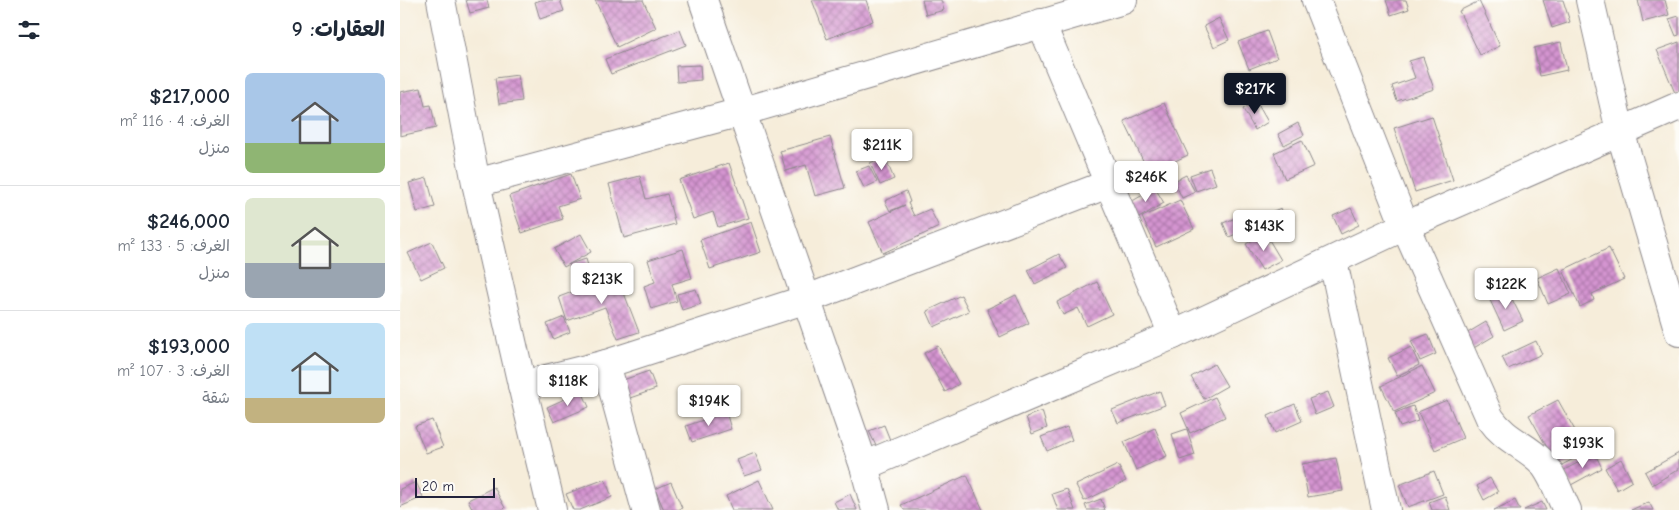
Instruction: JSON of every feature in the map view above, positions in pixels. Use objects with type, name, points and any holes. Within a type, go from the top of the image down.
[{"type":"street","points":[[441,0],[476,183],[552,510]]},
{"type":"street","points":[[703,0],[864,466],[876,510]]},
{"type":"street","points":[[476,183],[742,112],[1041,23],[1082,6],[1123,0]]},
{"type":"street","points":[[1316,0],[1405,226],[1490,418],[1498,429],[1539,460],[1547,469],[1567,510]]},
{"type":"street","points":[[1590,0],[1620,131],[1679,332]]},
{"type":"street","points":[[1041,23],[1173,335]]},
{"type":"street","points":[[864,466],[1173,335],[1405,226],[1679,106]]},
{"type":"street","points":[[522,385],[606,364],[807,299],[1108,184]]},
{"type":"street","points":[[1333,261],[1386,510]]},
{"type":"street","points":[[606,364],[646,510]]},
{"type":"building","points":[[466,0],[487,0],[489,8],[470,13]]},
{"type":"building","points":[[541,0],[560,0],[564,11],[540,19],[535,2]]},
{"type":"building","points":[[595,0],[643,0],[656,28],[617,47]]},
{"type":"building","points":[[812,0],[866,0],[873,21],[827,39]]},
{"type":"building","points":[[922,0],[941,0],[944,10],[926,15]]},
{"type":"building","points":[[1386,0],[1406,0],[1409,9],[1391,15]]},
{"type":"building","points":[[1543,0],[1563,0],[1570,22],[1552,28]]},
{"type":"building","points":[[1638,0],[1665,0],[1669,15],[1643,22]]},
{"type":"building","points":[[1479,1],[1500,46],[1480,55],[1459,11]]},
{"type":"building","points":[[1679,16],[1679,35],[1676,36],[1669,19]]},
{"type":"building","points":[[1219,18],[1229,40],[1214,47],[1204,26]]},
{"type":"building","points":[[680,30],[686,45],[611,74],[605,59]]},
{"type":"building","points":[[1267,31],[1277,58],[1249,69],[1238,42]]},
{"type":"building","points":[[1561,42],[1567,70],[1540,76],[1534,48]]},
{"type":"building","points":[[1679,42],[1679,92],[1675,93],[1657,50]]},
{"type":"building","points":[[1423,57],[1434,89],[1397,101],[1392,86],[1415,78],[1409,61]]},
{"type":"building","points":[[700,65],[701,80],[677,82],[676,66]]},
{"type":"building","points":[[518,75],[522,101],[499,104],[495,78]]},
{"type":"building","points":[[421,88],[425,106],[431,105],[436,128],[400,136],[400,92]]},
{"type":"building","points":[[1256,101],[1268,122],[1255,130],[1243,109]]},
{"type":"building","points":[[1164,103],[1188,155],[1149,173],[1124,121]]},
{"type":"building","points":[[1432,116],[1453,180],[1415,192],[1394,128]]},
{"type":"building","points":[[1298,123],[1304,135],[1284,145],[1278,134]]},
{"type":"building","points":[[830,137],[845,188],[815,196],[806,165],[786,171],[780,151]]},
{"type":"building","points":[[1302,140],[1314,166],[1285,179],[1274,153]]},
{"type":"building","points":[[885,157],[894,179],[880,185],[870,163]]},
{"type":"building","points":[[729,163],[748,218],[718,227],[713,212],[693,219],[679,180]]},
{"type":"building","points":[[869,166],[877,182],[864,188],[856,171]]},
{"type":"building","points":[[1210,168],[1216,184],[1196,191],[1190,175]]},
{"type":"building","points":[[571,174],[580,199],[558,206],[563,219],[522,233],[509,196]]},
{"type":"building","points":[[1186,175],[1195,192],[1182,198],[1174,181]]},
{"type":"building","points":[[640,176],[646,199],[667,194],[675,224],[624,238],[609,184]]},
{"type":"building","points":[[427,178],[435,207],[417,212],[409,183]]},
{"type":"building","points":[[1155,188],[1164,203],[1137,219],[1129,203]]},
{"type":"building","points":[[906,191],[910,202],[908,203],[914,216],[930,209],[939,227],[883,253],[869,222],[905,205],[890,211],[885,201]]},
{"type":"building","points":[[1180,200],[1194,229],[1156,247],[1142,217]]},
{"type":"building","points":[[1281,208],[1289,228],[1274,234],[1266,214]]},
{"type":"building","points":[[1351,208],[1359,225],[1341,234],[1333,216]]},
{"type":"building","points":[[1238,217],[1243,231],[1229,237],[1223,223]]},
{"type":"building","points":[[751,222],[761,252],[710,269],[700,240]]},
{"type":"building","points":[[1265,233],[1281,260],[1262,270],[1246,244]]},
{"type":"building","points":[[581,234],[591,252],[564,267],[554,249]]},
{"type":"building","points":[[432,242],[444,268],[421,279],[408,253]]},
{"type":"building","points":[[1609,248],[1624,279],[1592,294],[1594,300],[1580,307],[1563,270]]},
{"type":"building","points":[[683,249],[692,278],[672,284],[677,301],[651,309],[644,286],[655,282],[648,260]]},
{"type":"building","points":[[1059,254],[1067,268],[1035,284],[1028,270]]},
{"type":"building","points":[[586,259],[592,279],[575,285],[569,264]]},
{"type":"building","points":[[1559,268],[1571,294],[1548,304],[1537,278]]},
{"type":"building","points":[[617,275],[639,332],[618,339],[605,307],[567,321],[559,297]]},
{"type":"building","points":[[1097,282],[1112,314],[1087,326],[1078,308],[1063,315],[1057,302]]},
{"type":"building","points":[[696,289],[701,304],[682,310],[677,294]]},
{"type":"building","points":[[1507,289],[1523,321],[1504,330],[1489,298]]},
{"type":"building","points":[[961,295],[969,311],[934,327],[927,311]]},
{"type":"building","points":[[1016,295],[1029,323],[1000,337],[987,309]]},
{"type":"building","points":[[564,317],[570,332],[553,339],[547,324]]},
{"type":"building","points":[[1486,322],[1494,336],[1472,349],[1464,335]]},
{"type":"building","points":[[1428,334],[1436,354],[1420,361],[1411,341]]},
{"type":"building","points":[[1536,341],[1542,354],[1508,369],[1502,357]]},
{"type":"building","points":[[938,346],[959,384],[945,392],[924,353]]},
{"type":"building","points":[[1411,347],[1419,365],[1397,376],[1388,358]]},
{"type":"building","points":[[1214,364],[1227,386],[1204,399],[1191,377]]},
{"type":"building","points":[[1422,366],[1435,393],[1394,412],[1381,386]]},
{"type":"building","points":[[649,371],[656,389],[627,399],[620,381]]},
{"type":"building","points":[[582,391],[589,407],[554,422],[547,407]]},
{"type":"building","points":[[1160,391],[1165,405],[1118,423],[1112,410]]},
{"type":"building","points":[[1328,392],[1334,407],[1315,415],[1309,399]]},
{"type":"building","points":[[1215,397],[1225,417],[1190,433],[1181,413]]},
{"type":"building","points":[[1447,400],[1463,438],[1435,450],[1418,412]]},
{"type":"building","points":[[1558,400],[1587,452],[1558,467],[1529,415]]},
{"type":"building","points":[[1295,404],[1302,421],[1275,433],[1268,416]]},
{"type":"building","points":[[1413,406],[1418,421],[1400,427],[1395,413]]},
{"type":"building","points":[[1042,411],[1047,428],[1032,434],[1026,417]]},
{"type":"building","points":[[726,412],[731,429],[692,442],[686,426]]},
{"type":"building","points":[[432,420],[443,447],[426,453],[415,426]]},
{"type":"building","points":[[884,425],[890,440],[876,446],[869,431]]},
{"type":"building","points":[[1067,427],[1072,440],[1047,451],[1041,437]]},
{"type":"building","points":[[1155,428],[1167,456],[1136,470],[1124,442]]},
{"type":"building","points":[[1187,429],[1195,455],[1180,460],[1172,434]]},
{"type":"building","points":[[755,453],[762,470],[744,476],[737,460]]},
{"type":"building","points":[[1679,453],[1679,469],[1652,485],[1645,472]]},
{"type":"building","points":[[1595,454],[1602,468],[1571,485],[1564,470]]},
{"type":"building","points":[[1336,458],[1343,491],[1308,497],[1302,464]]},
{"type":"building","points":[[1621,459],[1632,481],[1617,490],[1605,468]]},
{"type":"building","points":[[1118,465],[1126,481],[1084,501],[1076,485]]},
{"type":"building","points":[[1434,471],[1443,494],[1408,507],[1399,485]]},
{"type":"building","points":[[967,475],[983,510],[904,510],[901,505]]},
{"type":"building","points":[[1490,478],[1498,492],[1484,500],[1477,486]]},
{"type":"building","points":[[605,479],[612,497],[580,510],[573,510],[566,494]]},
{"type":"building","points":[[759,480],[773,510],[732,510],[726,496]]},
{"type":"building","points":[[416,482],[423,497],[400,507],[400,489]]},
{"type":"building","points":[[671,482],[682,508],[678,510],[664,510],[655,489]]},
{"type":"building","points":[[494,487],[505,508],[503,510],[473,510],[468,500]]},
{"type":"building","points":[[1067,489],[1075,510],[1058,510],[1052,494]]},
{"type":"building","points":[[850,494],[857,510],[838,510],[834,502]]},
{"type":"building","points":[[1445,496],[1450,510],[1432,510],[1429,502]]},
{"type":"building","points":[[1101,499],[1105,510],[1087,510],[1085,505]]},
{"type":"building","points":[[1515,500],[1520,510],[1494,510]]},
{"type":"building","points":[[1542,502],[1546,510],[1524,510]]},
{"type":"building","points":[[1649,502],[1653,510],[1631,510]]}]
